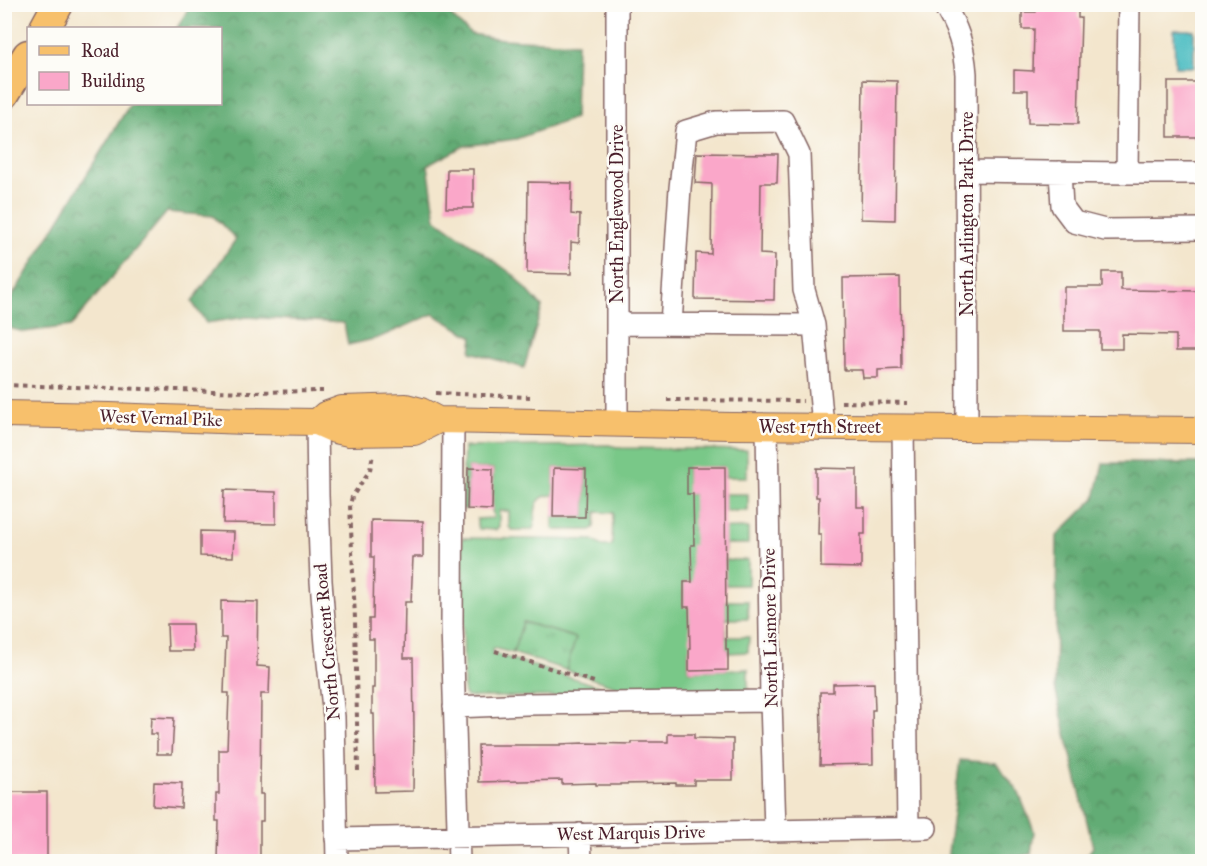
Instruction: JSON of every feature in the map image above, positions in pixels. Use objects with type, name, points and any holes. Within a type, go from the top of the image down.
[{"type":"highway","points":[[46,27],[58,4]]},
{"type":"highway","points":[[4,94],[27,58]]},
{"type":"main road","name":"West Vernal Pike","points":[[4,414],[317,422]]},
{"type":"main road","name":"West 17th Street","points":[[317,422],[343,432],[384,433],[414,432],[446,420],[823,427],[1203,430]]},
{"type":"street","name":"North Englewood Drive","points":[[617,4],[617,424]]},
{"type":"street","points":[[1127,173],[1129,4]]},
{"type":"street","name":"North Arlington Park Drive","points":[[944,5],[954,22],[965,56],[968,428]]},
{"type":"street","points":[[671,324],[686,131],[716,122],[783,121],[799,154],[804,290],[814,325],[823,427]]},
{"type":"street","points":[[966,171],[1203,173]]},
{"type":"street","points":[[1060,172],[1062,206],[1074,222],[1105,230],[1203,229]]},
{"type":"street","points":[[617,324],[814,325]]},
{"type":"street","points":[[446,420],[459,861]]},
{"type":"street","name":"North Crescent Road","points":[[317,422],[321,581],[334,717],[337,861]]},
{"type":"street","name":"North Lismore Drive","points":[[767,426],[775,830]]},
{"type":"street","name":"West Marquis Drive","points":[[336,839],[917,829],[903,427]]},
{"type":"street","points":[[454,707],[771,701]]},
{"type":"street","points":[[580,834],[581,861]]},
{"type":"path","points":[[4,385],[248,392],[325,391]]},
{"type":"path","points":[[425,393],[538,398]]},
{"type":"path","points":[[660,400],[919,404]]},
{"type":"path","points":[[358,773],[350,505],[352,497],[370,470],[373,451]]},
{"type":"path","points":[[495,651],[603,684]]},
{"type":"green space","points":[[191,4],[445,5],[453,18],[471,34],[502,39],[577,43],[575,118],[516,139],[464,146],[428,165],[436,219],[515,276],[542,307],[524,368],[471,352],[473,337],[433,314],[378,338],[348,345],[344,323],[247,317],[206,323],[192,302],[236,239],[213,216],[167,212],[71,326],[24,332],[5,327],[5,308],[129,105],[222,105],[222,27],[178,27]]},
{"type":"green space","points":[[609,445],[621,448],[747,450],[747,477],[725,477],[724,467],[687,468],[688,494],[748,494],[748,511],[725,511],[694,529],[748,528],[748,544],[725,544],[725,560],[748,560],[748,585],[726,585],[725,582],[684,582],[684,606],[748,601],[748,619],[725,619],[726,637],[749,637],[748,652],[728,653],[728,649],[689,650],[689,671],[748,669],[748,693],[645,696],[566,670],[575,638],[524,622],[513,653],[493,648],[492,653],[631,696],[466,697],[464,693],[462,538],[593,540],[602,546],[612,546],[613,513],[596,512],[595,527],[591,530],[556,530],[553,528],[553,517],[585,517],[586,469],[554,468],[554,495],[542,498],[536,505],[534,528],[512,530],[509,527],[509,511],[499,511],[499,527],[496,530],[479,529],[477,519],[494,518],[492,510],[493,469],[468,468],[467,509],[462,509],[464,447]]},
{"type":"green space","points":[[1103,463],[1202,463],[1202,670],[1200,672],[1198,722],[1202,861],[1083,861],[1093,847],[1055,688],[1057,536],[1095,498]]},
{"type":"green space","points":[[523,622],[576,638],[566,670],[513,653]]},
{"type":"green space","points":[[960,760],[996,763],[1018,791],[1034,831],[1031,854],[1000,861],[947,861]]},
{"type":"water","points":[[1174,30],[1194,30],[1194,67],[1175,67]]},
{"type":"building","points":[[1037,4],[1078,4],[1078,18],[1081,18],[1078,124],[1028,123],[1028,90],[1014,90],[1014,70],[1033,71],[1034,29],[1022,29],[1022,12],[1036,12]]},
{"type":"building","points":[[863,80],[897,81],[895,220],[861,219]]},
{"type":"building","points":[[1168,82],[1203,82],[1203,137],[1168,137]]},
{"type":"building","points":[[697,153],[778,154],[777,183],[761,183],[760,254],[775,255],[774,300],[695,299],[696,253],[711,254],[712,184],[695,183]]},
{"type":"building","points":[[447,169],[473,169],[473,208],[446,208]]},
{"type":"building","points":[[528,182],[572,183],[571,214],[580,215],[579,243],[571,242],[571,274],[527,273]]},
{"type":"building","points":[[1102,272],[1121,272],[1121,290],[1203,291],[1203,334],[1198,334],[1198,351],[1176,351],[1176,335],[1122,334],[1122,349],[1100,349],[1100,331],[1064,331],[1064,287],[1102,287]]},
{"type":"building","points":[[900,277],[901,369],[878,370],[878,378],[863,378],[862,370],[844,370],[843,278]]},
{"type":"building","points":[[687,467],[725,467],[728,670],[689,671],[689,607],[684,607],[684,582],[692,582],[691,545],[694,545],[693,494],[687,494]]},
{"type":"building","points":[[468,468],[493,469],[492,510],[467,509]]},
{"type":"building","points":[[554,468],[586,469],[585,517],[553,517]]},
{"type":"building","points":[[816,468],[857,469],[857,507],[865,507],[865,534],[861,534],[861,568],[821,567]]},
{"type":"building","points":[[224,490],[276,492],[276,524],[223,523]]},
{"type":"building","points":[[371,520],[423,521],[423,557],[413,557],[411,602],[405,602],[404,658],[413,658],[413,791],[375,792],[374,714],[372,714],[374,639],[369,639],[369,619],[373,619],[374,557],[371,557]]},
{"type":"building","points":[[200,531],[234,532],[233,557],[200,556]]},
{"type":"building","points":[[221,601],[258,602],[257,666],[270,667],[269,694],[261,694],[260,794],[263,794],[263,821],[260,821],[260,861],[218,861],[219,821],[216,821],[216,794],[219,794],[219,750],[227,750],[229,693],[224,693],[226,638],[221,638]]},
{"type":"building","points":[[167,624],[192,624],[193,651],[168,651]]},
{"type":"building","points":[[874,683],[873,764],[820,765],[820,692],[833,692],[833,684]]},
{"type":"building","points":[[151,717],[174,718],[172,754],[157,754],[157,734],[150,734]]},
{"type":"building","points":[[668,734],[694,734],[694,738],[733,739],[733,780],[694,780],[694,785],[676,785],[676,783],[562,784],[562,780],[479,782],[478,745],[668,742]]},
{"type":"building","points":[[154,782],[182,783],[181,808],[153,806]]},
{"type":"building","points":[[9,792],[47,792],[47,861],[8,861]]}]
